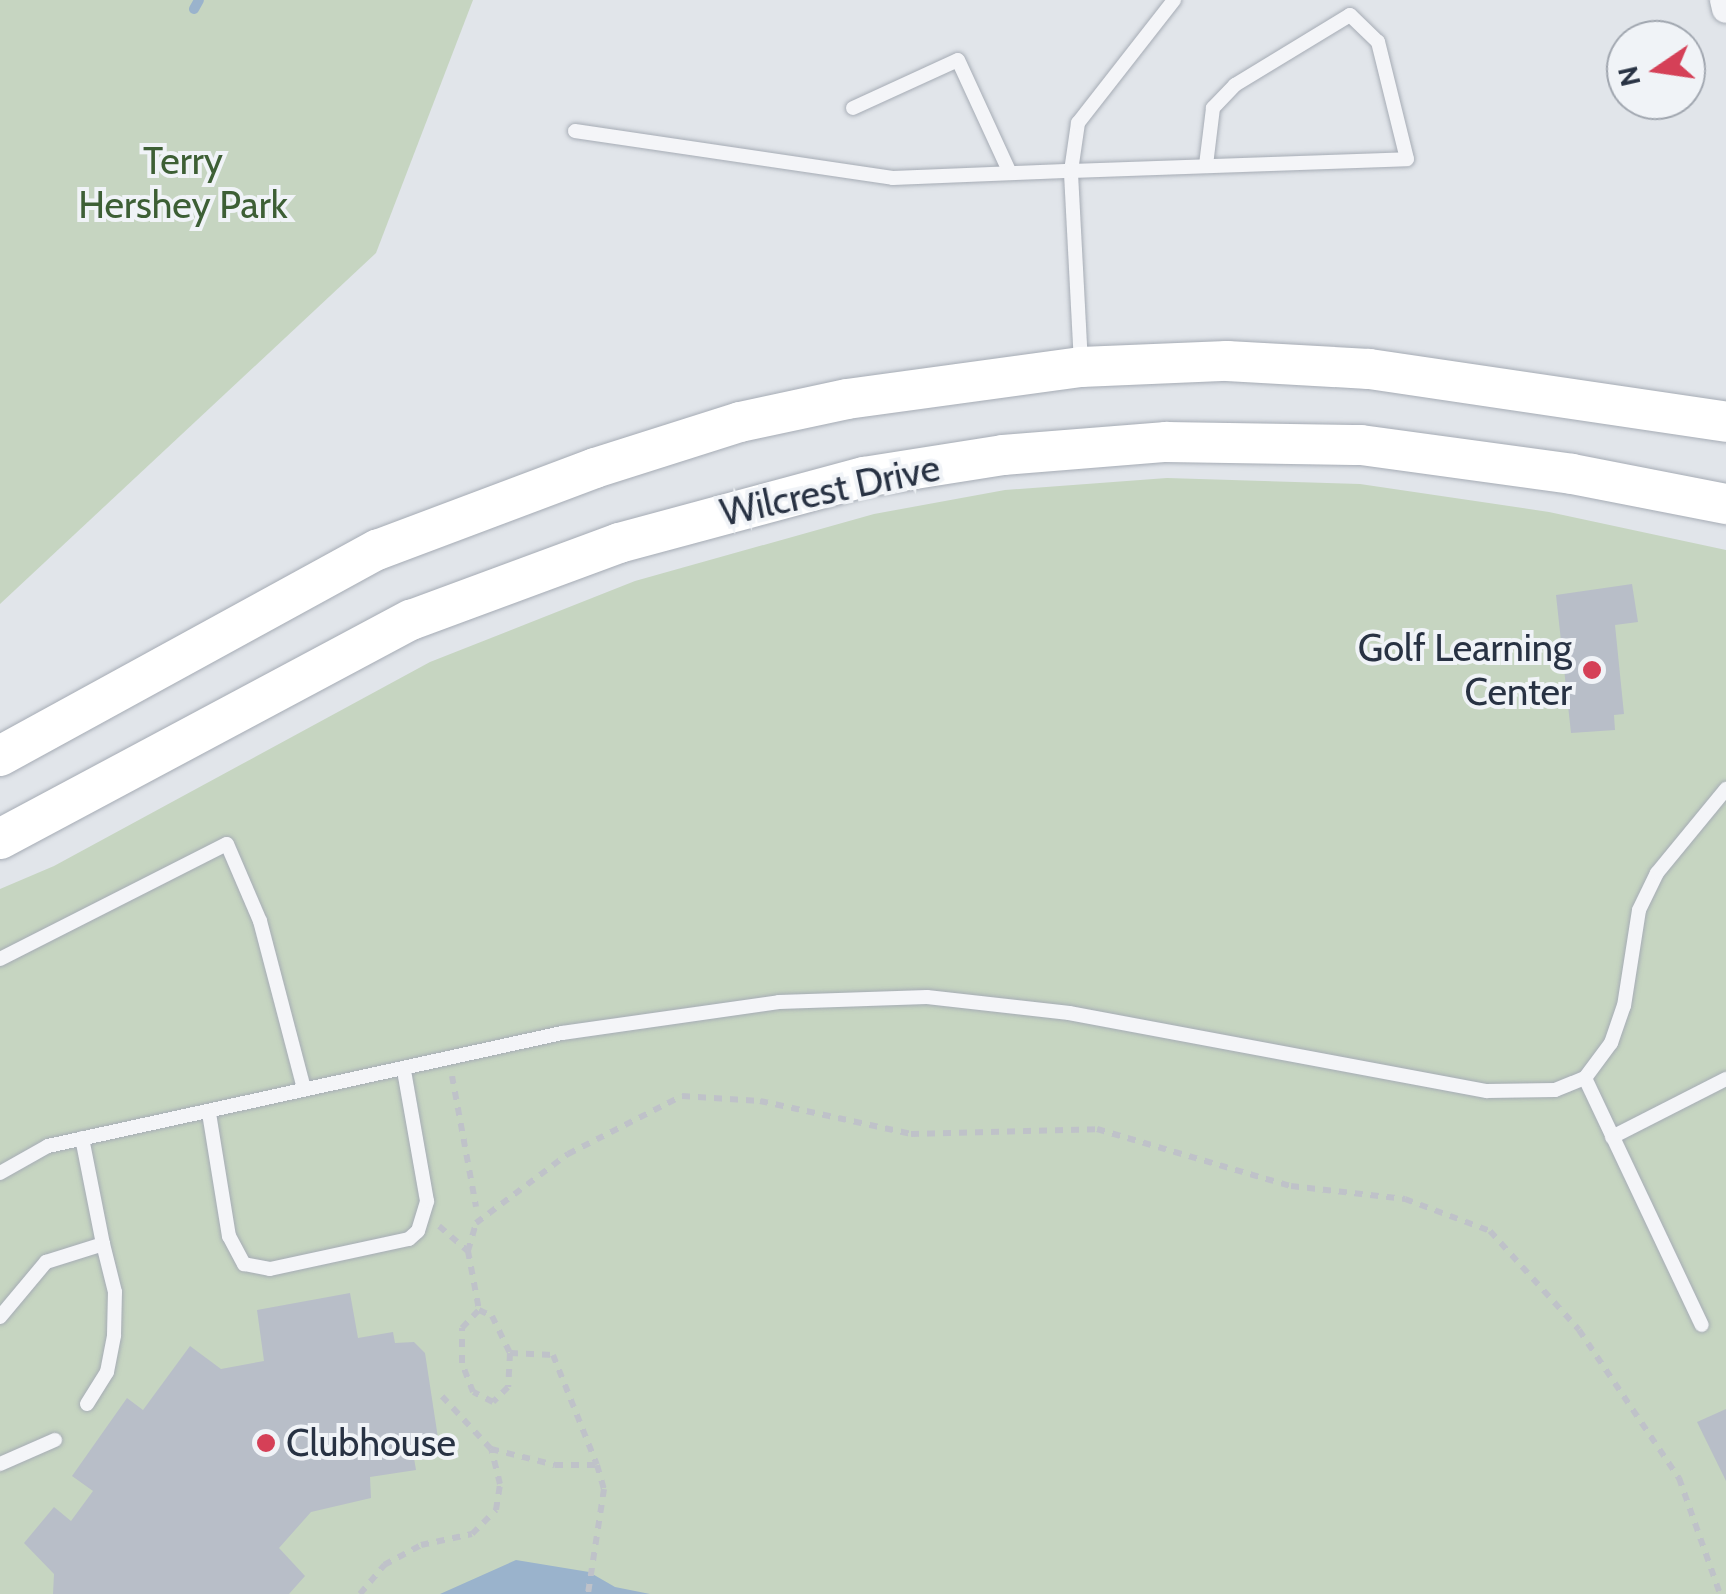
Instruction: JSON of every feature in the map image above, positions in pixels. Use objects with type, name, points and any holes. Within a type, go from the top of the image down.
[{"type":"main road","points":[[0,756],[377,550],[595,468],[740,422],[847,399],[1081,367],[1227,361],[1369,369],[1726,422]]},
{"type":"main road","name":"Wilcrest Drive","points":[[0,840],[411,620],[619,543],[864,477],[1003,455],[1166,442],[1361,445],[1572,474],[1726,504]]},
{"type":"street","points":[[1724,0],[1726,9]]},
{"type":"lane","points":[[1081,367],[1071,171],[1078,123],[1174,0]]},
{"type":"lane","points":[[575,131],[894,178],[1407,160],[1378,42],[1350,15],[1236,85],[1213,108],[1206,165]]},
{"type":"lane","points":[[853,108],[958,60],[1010,173]]},
{"type":"lane","points":[[0,1173],[48,1146],[304,1089],[450,1062],[562,1033],[779,1002],[927,997],[1069,1013],[1487,1092],[1555,1090],[1585,1078],[1612,1043],[1639,910],[1651,886],[1726,790]]},
{"type":"lane","points":[[4,958],[227,844],[260,920],[304,1089]]},
{"type":"lane","points":[[209,1113],[229,1236],[244,1264],[270,1269],[409,1239],[425,1218],[404,1071]]},
{"type":"lane","points":[[1585,1078],[1702,1325]]},
{"type":"lane","points":[[1612,1137],[1726,1080]]},
{"type":"lane","points":[[82,1138],[115,1292],[114,1335],[107,1372],[87,1404]]},
{"type":"lane","points":[[0,1316],[46,1262],[103,1244]]},
{"type":"lane","points":[[0,1464],[55,1440]]},
{"type":"path","points":[[450,1062],[476,1207]]},
{"type":"path","points":[[478,1310],[468,1250],[476,1223],[568,1154],[682,1096],[760,1101],[911,1134],[1097,1128],[1290,1186],[1405,1199],[1490,1231],[1579,1330],[1679,1478],[1720,1594]]},
{"type":"path","points":[[425,1218],[468,1250]]},
{"type":"path","points":[[478,1310],[492,1316],[510,1353],[502,1398],[482,1400],[468,1378],[460,1343],[469,1314],[478,1310]]},
{"type":"path","points":[[510,1353],[553,1355],[597,1465],[604,1488],[588,1594]]},
{"type":"path","points":[[360,1594],[384,1565],[408,1551],[472,1534],[490,1518],[500,1496],[491,1449],[442,1396]]},
{"type":"path","points":[[491,1449],[555,1465],[597,1465]]},
{"type":"green space","name":"Terry Hershey Park","points":[[0,0],[473,0],[376,253],[0,604]]},
{"type":"green space","points":[[1167,478],[1360,484],[1549,512],[1726,550],[1726,1594],[0,1594],[0,889],[54,866],[430,662],[635,581],[874,514],[1005,490]]},
{"type":"water","points":[[516,1560],[589,1572],[615,1587],[650,1594],[440,1594]]},
{"type":"building","name":"Golf Learning Center","points":[[1632,584],[1638,622],[1615,625],[1624,714],[1614,715],[1615,730],[1571,733],[1556,595]]},
{"type":"building","name":"Clubhouse","points":[[350,1293],[358,1338],[393,1332],[395,1343],[414,1342],[425,1353],[438,1438],[434,1447],[413,1452],[416,1470],[370,1477],[371,1498],[311,1512],[279,1548],[305,1576],[289,1594],[53,1594],[54,1574],[24,1543],[54,1507],[71,1521],[93,1491],[72,1476],[127,1398],[143,1410],[190,1346],[221,1369],[264,1361],[257,1310]]},
{"type":"building","points":[[1726,1409],[1726,1481],[1697,1422]]},
{"type":"waterway","points":[[194,9],[199,0]]},
{"type":"place","name":"Golf Learning Center","points":[[1592,670]]},
{"type":"place","name":"Clubhouse","points":[[266,1443]]}]
